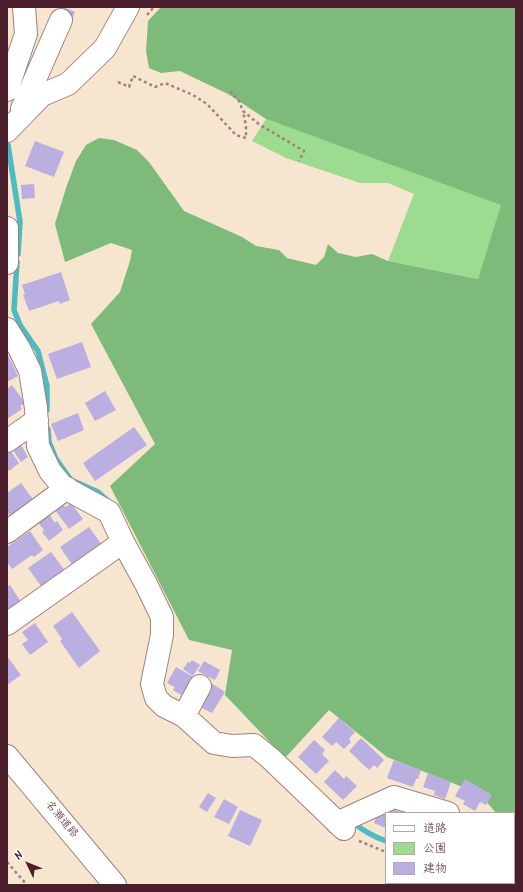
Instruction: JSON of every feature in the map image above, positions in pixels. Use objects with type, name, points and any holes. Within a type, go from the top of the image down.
[{"type":"street","points":[[7,90],[11,65],[26,34],[24,7]]},
{"type":"street","points":[[12,126],[42,95],[68,84],[105,48],[128,7]]},
{"type":"street","points":[[12,126],[64,11]]},
{"type":"street","points":[[7,228],[7,263]]},
{"type":"street","points":[[7,330],[19,348],[30,371],[36,408],[38,446],[50,471],[63,486],[109,512],[162,617],[162,635],[152,684],[156,698],[164,706],[184,716],[214,743],[232,746],[254,745],[345,822],[394,797],[445,812]]},
{"type":"street","points":[[7,441],[37,420]]},
{"type":"street","points":[[7,532],[67,488]]},
{"type":"street","points":[[7,624],[123,542]]},
{"type":"street","points":[[184,716],[200,686]]},
{"type":"street","name":"名瀬道路","points":[[7,756],[115,885]]},
{"type":"path","points":[[150,11],[154,7]]},
{"type":"path","points":[[118,82],[129,87],[133,76],[155,88],[165,83],[193,95],[207,104],[236,134],[246,138],[246,126],[243,112],[239,101],[230,91]]},
{"type":"path","points":[[243,112],[260,125],[304,151],[299,161]]},
{"type":"path","points":[[345,822],[362,844],[385,852]]},
{"type":"path","points":[[7,862],[27,885]]},
{"type":"green space","points":[[161,7],[516,7],[516,837],[515,812],[495,812],[480,794],[387,757],[329,710],[285,758],[225,695],[232,650],[189,640],[110,486],[155,444],[91,324],[120,292],[132,250],[111,243],[65,262],[55,224],[76,161],[86,145],[99,138],[114,140],[137,150],[149,162],[184,211],[242,237],[256,246],[279,250],[287,258],[316,265],[324,257],[328,244],[338,253],[356,257],[372,254],[388,261],[478,279],[501,205],[266,119],[228,94],[180,71],[161,73],[149,68],[146,51],[148,21]]},
{"type":"green space","points":[[266,119],[502,205],[478,279],[388,261],[414,194],[388,183],[360,183],[286,158],[252,141]]},
{"type":"building","points":[[61,7],[75,12],[70,24],[56,17]]},
{"type":"building","points":[[35,141],[64,152],[54,177],[25,166]]},
{"type":"building","points":[[34,184],[35,198],[22,199],[21,185]]},
{"type":"building","points":[[61,272],[70,300],[60,304],[59,301],[29,311],[23,295],[25,294],[22,285]]},
{"type":"building","points":[[82,342],[91,367],[57,379],[48,354]]},
{"type":"building","points":[[7,353],[18,376],[7,382]]},
{"type":"building","points":[[12,385],[25,403],[20,406],[22,409],[7,419],[7,389]]},
{"type":"building","points":[[105,391],[116,410],[95,421],[85,403]]},
{"type":"building","points":[[78,413],[84,430],[58,441],[51,424]]},
{"type":"building","points":[[134,427],[147,445],[95,481],[83,463]]},
{"type":"building","points":[[20,443],[28,457],[21,462],[12,449]]},
{"type":"building","points":[[8,447],[19,463],[9,471],[7,468]]},
{"type":"building","points":[[21,483],[35,502],[11,518],[7,511],[7,493]]},
{"type":"building","points":[[71,503],[83,519],[69,529],[55,510],[62,505],[66,507]]},
{"type":"building","points":[[48,513],[55,523],[57,521],[63,530],[49,541],[42,532],[44,530],[37,521]]},
{"type":"building","points":[[89,527],[102,545],[73,566],[60,547]]},
{"type":"building","points":[[30,531],[43,550],[34,557],[32,555],[12,569],[7,562],[7,547]]},
{"type":"building","points":[[51,552],[66,572],[55,580],[53,577],[41,586],[28,568]]},
{"type":"building","points":[[10,585],[21,602],[7,612],[7,587]]},
{"type":"building","points":[[72,612],[100,651],[79,668],[60,641],[62,639],[53,626]]},
{"type":"building","points":[[35,623],[48,642],[30,655],[22,644],[28,640],[22,632]]},
{"type":"building","points":[[7,656],[21,675],[7,685]]},
{"type":"building","points":[[192,660],[200,665],[193,676],[183,669],[188,662],[190,663]]},
{"type":"building","points":[[204,661],[220,670],[215,680],[198,671]]},
{"type":"building","points":[[176,667],[197,679],[186,698],[173,690],[175,687],[167,683]]},
{"type":"building","points":[[211,683],[225,692],[212,713],[200,707],[202,699]]},
{"type":"building","points":[[339,718],[355,732],[349,739],[351,742],[344,749],[336,742],[332,746],[322,737]]},
{"type":"building","points":[[361,738],[384,760],[377,768],[374,765],[369,770],[349,751]]},
{"type":"building","points":[[314,740],[325,750],[322,754],[329,761],[316,774],[298,757]]},
{"type":"building","points":[[394,760],[421,770],[413,787],[387,778]]},
{"type":"building","points":[[335,770],[344,779],[346,776],[357,786],[343,800],[324,782]]},
{"type":"building","points":[[428,773],[451,782],[445,799],[434,795],[435,791],[423,787]]},
{"type":"building","points":[[465,779],[492,795],[486,805],[480,802],[475,811],[463,804],[465,801],[455,796]]},
{"type":"building","points":[[208,793],[216,798],[207,812],[199,807]]},
{"type":"building","points":[[224,799],[238,807],[229,824],[214,817]]},
{"type":"building","points":[[389,808],[400,812],[387,812]]},
{"type":"building","points":[[240,810],[262,820],[250,846],[228,836]]},
{"type":"building","points":[[378,812],[385,815],[385,828],[374,823]]},
{"type":"waterway","points":[[8,145],[20,222],[18,254]]},
{"type":"waterway","points":[[17,262],[14,310],[20,325],[38,351],[47,386],[47,410]]},
{"type":"waterway","points":[[48,429],[49,442],[56,459],[71,480],[98,492],[107,500]]},
{"type":"waterway","points":[[353,822],[368,833],[385,841]]}]
